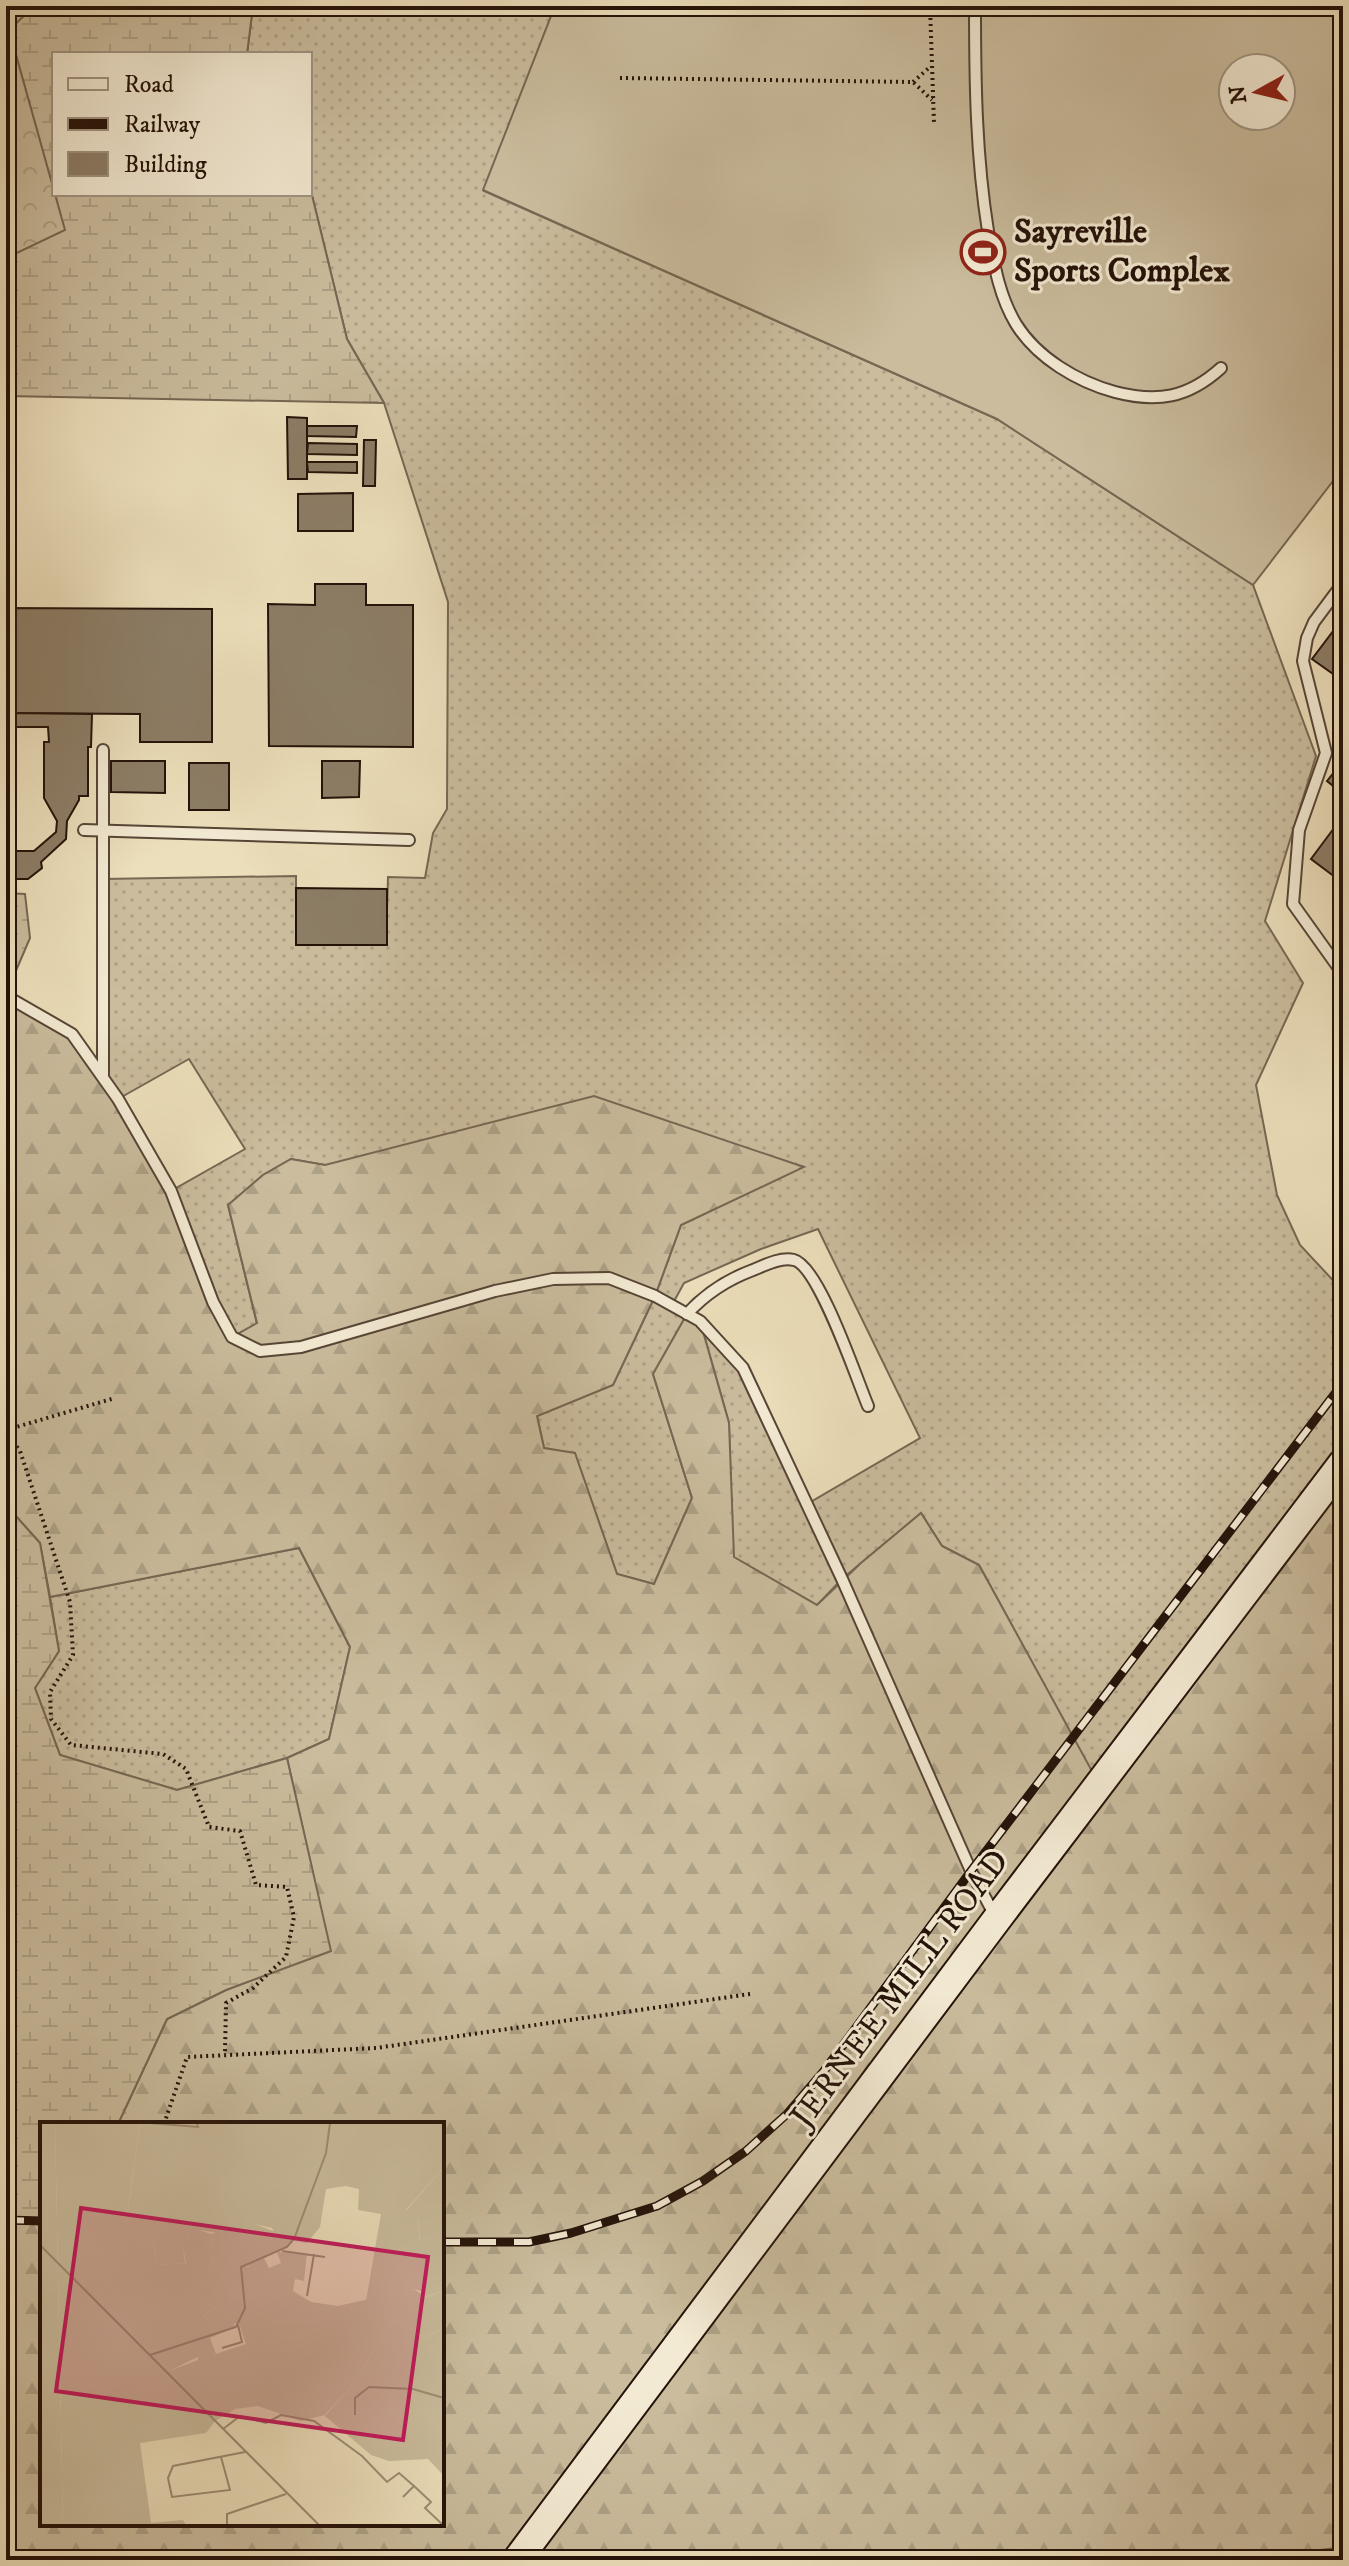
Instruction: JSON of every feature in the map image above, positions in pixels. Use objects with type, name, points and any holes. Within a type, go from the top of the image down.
[{"type":"street","name":"JERNEE MILL ROAD","points":[[517,2560],[1343,1463]]},
{"type":"lane","points":[[975,6],[976,125],[984,207],[996,274],[1018,327],[1069,375],[1095,387],[1136,398],[1158,399],[1179,394],[1204,384],[1221,368]]},
{"type":"lane","points":[[1343,583],[1314,622],[1303,661],[1326,753],[1299,830],[1293,904],[1343,974]]},
{"type":"lane","points":[[103,750],[103,1078]]},
{"type":"lane","points":[[84,830],[409,840]]},
{"type":"lane","points":[[6,996],[72,1034],[118,1099],[171,1191],[213,1302],[232,1337],[260,1351],[301,1347],[495,1291],[553,1279],[609,1278],[655,1296],[700,1321],[743,1368],[842,1579],[971,1871],[997,1919]]},
{"type":"lane","points":[[1343,1194],[1343,1205]]},
{"type":"lane","points":[[687,1314],[703,1296],[732,1278],[781,1260],[793,1259],[803,1264],[822,1292],[868,1406]]},
{"type":"path","points":[[930,6],[934,123]]},
{"type":"path","points":[[620,78],[913,82],[931,66]]},
{"type":"path","points":[[913,82],[932,100]]},
{"type":"path","points":[[115,1398],[6,1431],[20,1451],[70,1602],[73,1655],[50,1692],[51,1719],[71,1745],[163,1754],[186,1769],[209,1827],[240,1831],[256,1885],[287,1887],[294,1917],[286,1957],[253,1988],[226,2003],[225,2054]]},
{"type":"path","points":[[165,2122],[187,2057],[376,2048],[750,1994]]},
{"type":"green space","points":[[6,6],[34,6],[9,30],[52,184],[52,196],[55,196],[65,230],[6,258]]},
{"type":"green space","points":[[34,6],[253,6],[247,52],[52,52],[52,185],[9,30]]},
{"type":"green space","points":[[253,6],[555,6],[484,191],[997,419],[1253,585],[1316,756],[1265,921],[1303,983],[1256,1085],[1277,1195],[1300,1245],[1343,1291],[1343,1463],[1099,1785],[979,1565],[942,1546],[921,1513],[842,1579],[817,1605],[733,1557],[729,1423],[700,1321],[743,1368],[807,1504],[920,1438],[818,1229],[761,1249],[684,1283],[672,1305],[687,1314],[653,1374],[692,1498],[654,1584],[617,1574],[575,1454],[544,1448],[537,1416],[613,1385],[655,1296],[681,1225],[803,1166],[325,1165],[291,1159],[263,1175],[228,1205],[257,1324],[232,1337],[171,1191],[245,1149],[189,1059],[118,1099],[103,1078],[103,879],[296,876],[296,945],[386,945],[388,877],[425,878],[433,833],[447,809],[448,602],[384,403],[347,339],[312,195],[312,52],[247,52]]},
{"type":"green space","name":"Sayreville Sports Complex","points":[[555,6],[1343,6],[1343,468],[1253,585],[997,419],[483,190]]},
{"type":"green space","points":[[312,195],[347,339],[384,403],[6,396],[6,258],[64,230],[56,196]]},
{"type":"green space","points":[[6,893],[25,894],[30,938],[6,994]]},
{"type":"green space","points":[[6,996],[72,1034],[171,1191],[232,1337],[257,1323],[228,1205],[263,1175],[291,1159],[325,1165],[594,1096],[804,1167],[681,1225],[655,1296],[613,1385],[537,1416],[544,1448],[575,1453],[617,1574],[654,1584],[692,1498],[653,1374],[687,1314],[700,1321],[729,1423],[734,1557],[817,1605],[921,1513],[942,1546],[979,1565],[1099,1784],[1343,1463],[1343,2547],[1246,2560],[6,2560],[6,2220],[40,2221],[40,2526],[444,2526],[444,2122],[119,2122],[167,2019],[226,1990],[330,1950],[287,1758],[329,1739],[350,1647],[299,1548],[50,1597],[40,1543],[6,1505],[6,1121],[16,1113]]},
{"type":"green space","points":[[6,1505],[40,1543],[59,1651],[35,1688],[60,1755],[177,1790],[287,1758],[331,1951],[226,1990],[167,2019],[119,2122],[40,2122],[40,2221],[6,2220]]},
{"type":"green space","points":[[299,1548],[350,1647],[329,1739],[287,1758],[177,1790],[60,1755],[35,1688],[59,1651],[50,1597]]},
{"type":"building","points":[[287,417],[307,418],[307,479],[288,479]]},
{"type":"building","points":[[307,426],[357,426],[356,437],[307,436]]},
{"type":"building","points":[[364,440],[376,440],[375,486],[363,486]]},
{"type":"building","points":[[308,443],[357,444],[357,455],[307,454]]},
{"type":"building","points":[[307,462],[357,462],[357,473],[308,472]]},
{"type":"building","points":[[353,493],[353,531],[298,531],[298,494]]},
{"type":"building","points":[[315,584],[366,584],[366,605],[413,605],[413,747],[269,746],[268,604],[315,605]]},
{"type":"building","points":[[6,608],[212,609],[212,742],[140,742],[140,714],[6,713]]},
{"type":"building","points":[[1343,618],[1343,681],[1312,659]]},
{"type":"building","points":[[6,713],[92,714],[88,796],[79,796],[67,821],[66,839],[41,862],[42,868],[28,879],[6,879],[6,851],[34,851],[56,832],[57,821],[44,798],[44,742],[49,742],[48,727],[6,727]]},
{"type":"building","points":[[111,761],[165,761],[165,793],[111,792]]},
{"type":"building","points":[[322,761],[360,761],[359,797],[322,798]]},
{"type":"building","points":[[1343,761],[1343,794],[1327,781]]},
{"type":"building","points":[[189,763],[229,763],[229,810],[189,810]]},
{"type":"building","points":[[1343,816],[1343,883],[1311,859]]},
{"type":"building","points":[[296,888],[387,889],[387,945],[296,945]]},
{"type":"railway","points":[[444,2242],[529,2242],[571,2233],[657,2206],[703,2181],[746,2151],[787,2114],[824,2071],[971,1871],[1343,1383]]},
{"type":"railway","points":[[6,2220],[40,2221]]},
{"type":"place","name":"Sayreville Sports Complex","points":[[983,252]]}]
